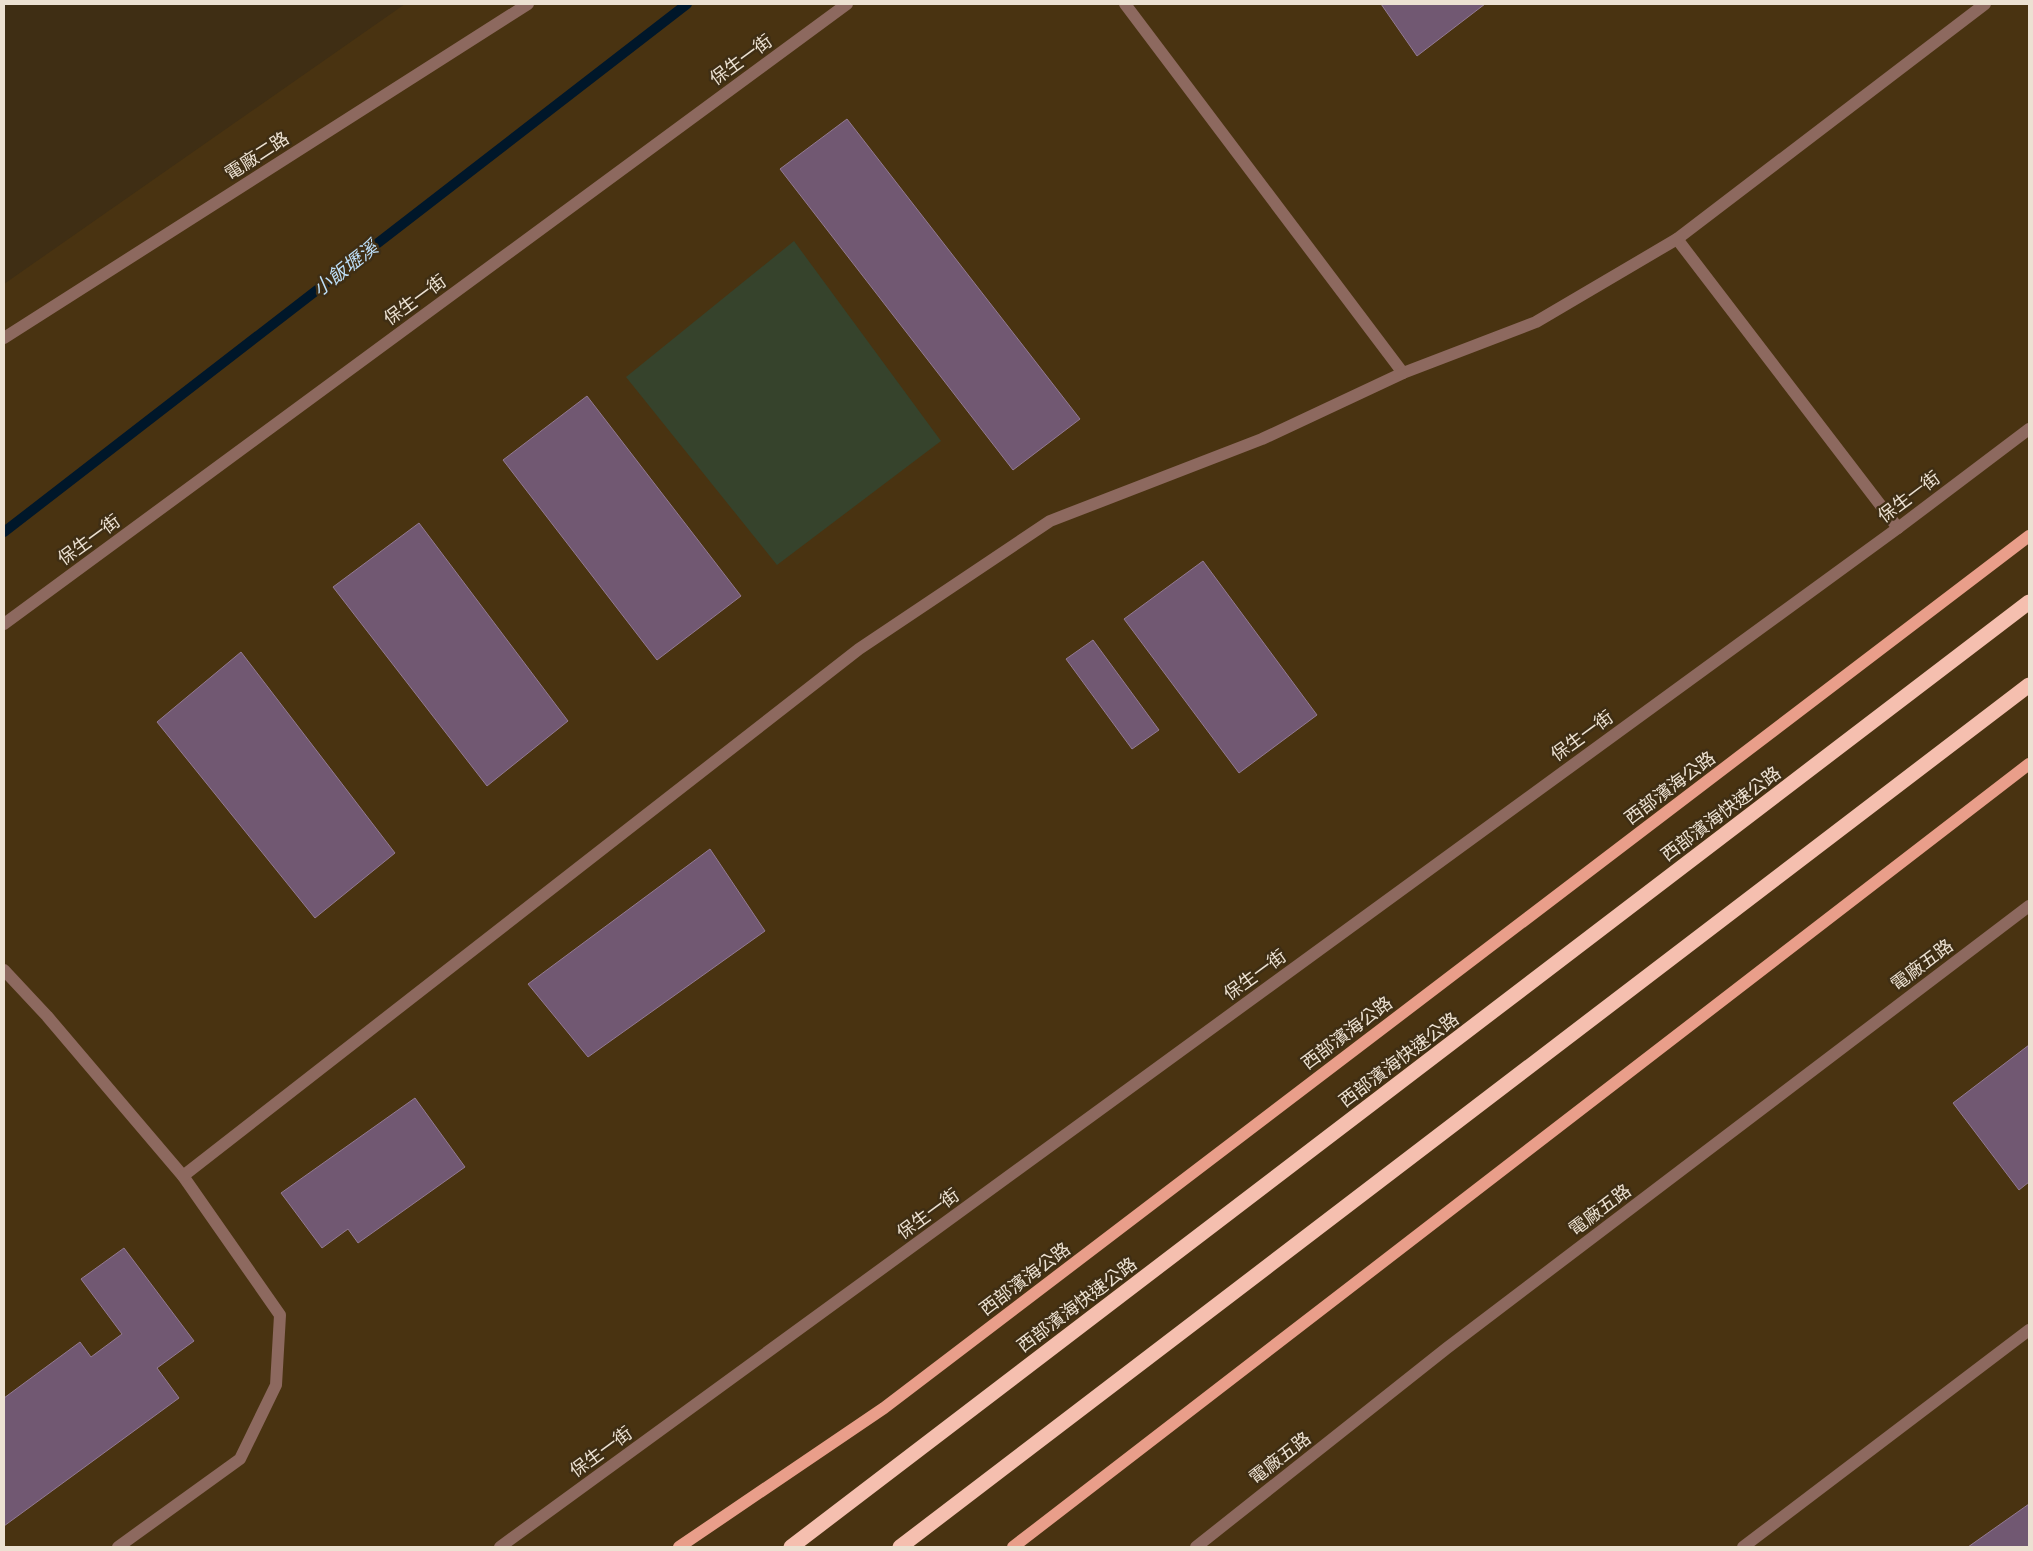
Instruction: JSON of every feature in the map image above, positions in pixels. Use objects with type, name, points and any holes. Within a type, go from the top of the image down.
[{"type":"highway","name":"西部濱海快速公路","points":[[791,1547],[2029,602]]},
{"type":"highway","points":[[900,1547],[2029,685]]},
{"type":"main road","name":"西部濱海公路","points":[[679,1547],[884,1408],[2029,536]]},
{"type":"main road","points":[[1013,1547],[2029,764]]},
{"type":"street","name":"電廠二路","points":[[4,338],[528,4]]},
{"type":"street","name":"保生一街","points":[[4,624],[847,4]]},
{"type":"street","points":[[1125,4],[1403,373]]},
{"type":"street","points":[[183,1176],[859,648],[1050,521],[1262,439],[1403,373],[1536,322],[1677,239],[1985,4]]},
{"type":"street","points":[[1677,239],[1898,528]]},
{"type":"street","name":"保生一街","points":[[500,1547],[1898,528],[2029,429]]},
{"type":"street","name":"電廠五路","points":[[1196,1547],[1447,1348],[2029,906]]},
{"type":"street","points":[[4,970],[47,1016],[183,1176],[280,1315],[276,1385],[240,1459],[118,1547]]},
{"type":"street","points":[[1743,1547],[2029,1330]]},
{"type":"shaded area","points":[[405,4],[2029,4],[2029,1547],[4,1547],[4,284]]},
{"type":"green space","points":[[794,241],[941,441],[777,565],[626,377]]},
{"type":"building","points":[[1381,4],[1485,4],[1417,56]]},
{"type":"building","points":[[847,119],[1080,419],[1013,470],[780,169]]},
{"type":"building","points":[[587,396],[741,596],[657,660],[503,460]]},
{"type":"building","points":[[419,523],[568,721],[487,786],[333,587]]},
{"type":"building","points":[[1203,561],[1317,715],[1239,773],[1124,619]]},
{"type":"building","points":[[1093,640],[1159,730],[1132,749],[1066,659]]},
{"type":"building","points":[[241,652],[395,853],[315,918],[157,722]]},
{"type":"building","points":[[710,849],[765,931],[588,1057],[528,984]]},
{"type":"building","points":[[2029,1045],[2029,1182],[2019,1190],[1953,1103]]},
{"type":"building","points":[[415,1098],[465,1167],[358,1243],[348,1229],[322,1248],[281,1193]]},
{"type":"building","points":[[124,1248],[194,1341],[157,1368],[179,1398],[4,1526],[4,1398],[80,1342],[91,1357],[122,1334],[81,1279]]},
{"type":"building","points":[[2029,1504],[2029,1547],[1968,1547]]},
{"type":"waterway","name":"小飯壢溪","points":[[4,532],[687,4]]}]
